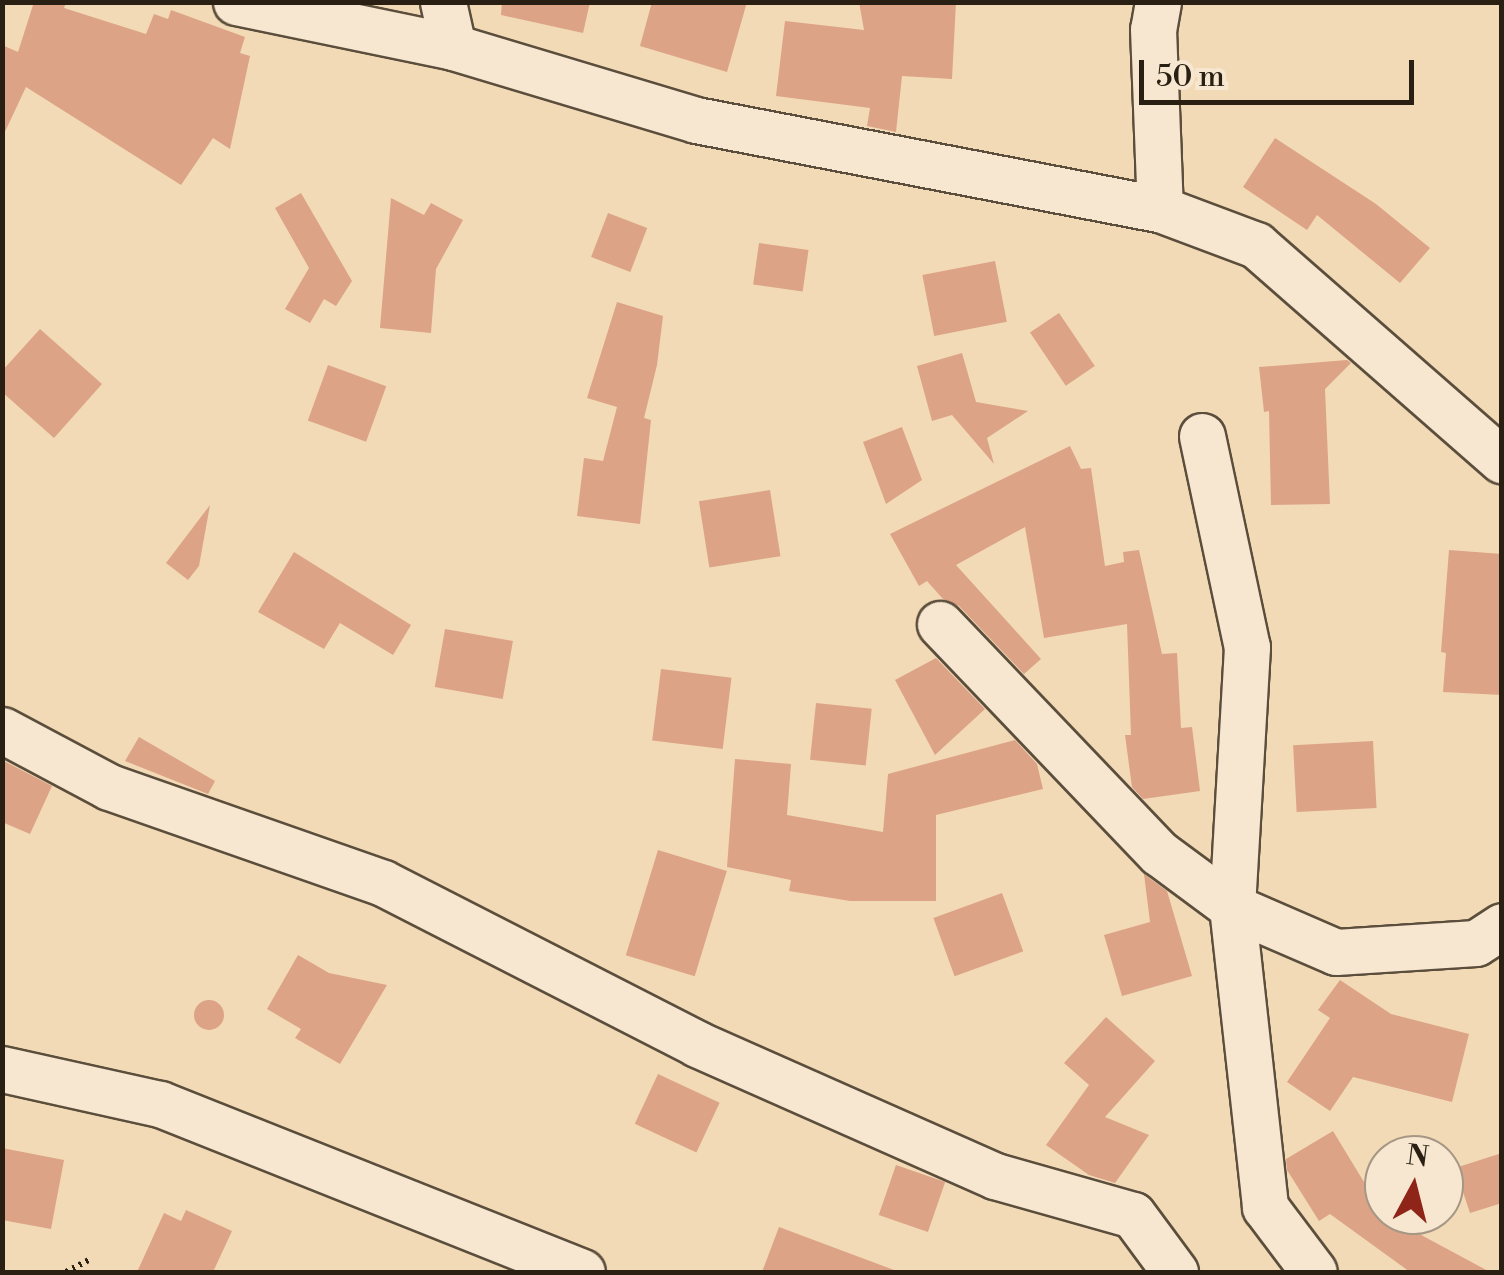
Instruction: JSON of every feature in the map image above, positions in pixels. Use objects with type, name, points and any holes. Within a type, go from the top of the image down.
[{"type":"street","points":[[236,2],[453,47],[696,120],[1160,209],[1256,246],[1502,460]]},
{"type":"street","points":[[443,2],[453,47]]},
{"type":"street","points":[[1148,11],[1160,209]]},
{"type":"street","points":[[1202,436],[1247,646],[1232,907],[1265,1207],[1314,1272]]},
{"type":"street","points":[[940,624],[1159,853],[1232,907],[1336,952],[1476,942],[1502,926]]},
{"type":"street","points":[[2,730],[109,787],[382,883],[697,1044],[995,1176],[1133,1216],[1176,1272]]},
{"type":"street","points":[[2,1069],[160,1104],[582,1272]]},
{"type":"path","points":[[66,1272],[89,1260]]},
{"type":"building","points":[[34,2],[66,2],[64,8],[146,34],[154,14],[168,19],[171,10],[245,37],[240,53],[250,56],[230,149],[213,138],[181,185],[26,87],[2,138],[2,45],[18,52]]},
{"type":"building","points":[[502,2],[590,2],[583,33],[501,15]]},
{"type":"building","points":[[652,2],[747,2],[727,72],[640,46]]},
{"type":"building","points":[[859,2],[956,2],[952,79],[902,76],[896,132],[867,126],[870,108],[776,96],[785,21],[864,30]]},
{"type":"building","points":[[1275,138],[1376,204],[1430,248],[1400,283],[1317,215],[1307,230],[1243,187]]},
{"type":"building","points":[[301,193],[352,281],[336,306],[324,299],[310,323],[285,309],[309,268],[275,208]]},
{"type":"building","points":[[391,198],[424,215],[431,203],[463,220],[436,269],[431,333],[380,328]]},
{"type":"building","points":[[608,213],[647,228],[630,272],[591,257]]},
{"type":"building","points":[[759,243],[809,250],[803,292],[753,285]]},
{"type":"building","points":[[995,261],[1007,322],[934,336],[922,275]]},
{"type":"building","points":[[617,302],[663,316],[657,365],[644,418],[651,420],[640,524],[577,516],[584,458],[603,461],[617,407],[587,398]]},
{"type":"building","points":[[1059,313],[1095,366],[1066,386],[1030,333]]},
{"type":"building","points":[[40,329],[102,384],[54,438],[2,392],[2,371]]},
{"type":"building","points":[[962,353],[976,402],[1028,411],[987,438],[994,464],[952,415],[932,421],[917,366]]},
{"type":"building","points":[[1347,360],[1351,363],[1325,389],[1330,504],[1271,505],[1269,411],[1264,412],[1259,367]]},
{"type":"building","points":[[328,365],[386,386],[366,442],[308,420]]},
{"type":"building","points":[[902,427],[922,480],[886,504],[863,442]]},
{"type":"building","points":[[1070,446],[1081,469],[1091,468],[1105,566],[1124,562],[1123,552],[1139,550],[1162,654],[1177,653],[1181,728],[1192,727],[1200,791],[1143,799],[1132,787],[1125,735],[1131,735],[1127,624],[1044,638],[1025,527],[956,565],[1041,659],[1024,674],[959,606],[943,599],[927,581],[919,586],[890,534]]},
{"type":"building","points":[[770,490],[780,556],[709,567],[699,501]]},
{"type":"building","points":[[210,505],[199,566],[188,580],[166,563]]},
{"type":"building","points":[[1449,550],[1502,554],[1502,695],[1443,692],[1446,653],[1441,652]]},
{"type":"building","points":[[294,552],[411,625],[393,655],[340,623],[324,649],[258,612]]},
{"type":"building","points":[[445,629],[513,641],[503,699],[435,687]]},
{"type":"building","points":[[936,658],[985,709],[935,755],[895,680]]},
{"type":"building","points":[[661,669],[731,678],[723,749],[652,740]]},
{"type":"building","points":[[816,703],[872,709],[866,766],[810,760]]},
{"type":"building","points":[[139,737],[215,781],[208,794],[125,761]]},
{"type":"building","points":[[1015,740],[1037,764],[1043,789],[936,815],[936,901],[850,901],[789,891],[791,880],[727,867],[735,759],[791,764],[787,815],[883,832],[888,774]]},
{"type":"building","points":[[1373,741],[1377,808],[1297,812],[1293,745]]},
{"type":"building","points":[[2,760],[52,786],[30,834],[2,822]]},
{"type":"building","points":[[658,850],[727,871],[695,976],[626,955]]},
{"type":"building","points":[[1144,874],[1167,891],[1192,976],[1122,996],[1104,935],[1150,922]]},
{"type":"building","points":[[1002,893],[1023,951],[955,976],[933,918]]},
{"type":"building","points":[[298,955],[329,973],[387,985],[340,1064],[295,1038],[301,1029],[267,1009]]},
{"type":"building","points":[[1340,980],[1391,1014],[1469,1034],[1452,1102],[1353,1077],[1330,1111],[1287,1082],[1330,1018],[1318,1010]]},
{"type":"building","points":[[209,1000],[220,1004],[224,1015],[220,1026],[209,1030],[198,1026],[194,1015],[198,1004]]},
{"type":"building","points":[[1106,1017],[1155,1061],[1105,1117],[1149,1135],[1115,1183],[1089,1175],[1046,1145],[1089,1085],[1064,1063]]},
{"type":"building","points":[[658,1074],[720,1103],[696,1153],[635,1124]]},
{"type":"building","points":[[1333,1131],[1364,1182],[1364,1235],[1421,1235],[1490,1272],[1410,1272],[1330,1214],[1319,1221],[1287,1170],[1286,1159]]},
{"type":"building","points":[[2,1148],[64,1160],[51,1229],[2,1220]]},
{"type":"building","points":[[1502,1153],[1502,1203],[1470,1213],[1464,1195],[1464,1165]]},
{"type":"building","points":[[896,1165],[945,1182],[928,1232],[879,1215]]},
{"type":"building","points":[[186,1210],[232,1231],[213,1272],[137,1272],[164,1213],[181,1221]]},
{"type":"building","points":[[779,1227],[894,1270],[762,1272]]}]
